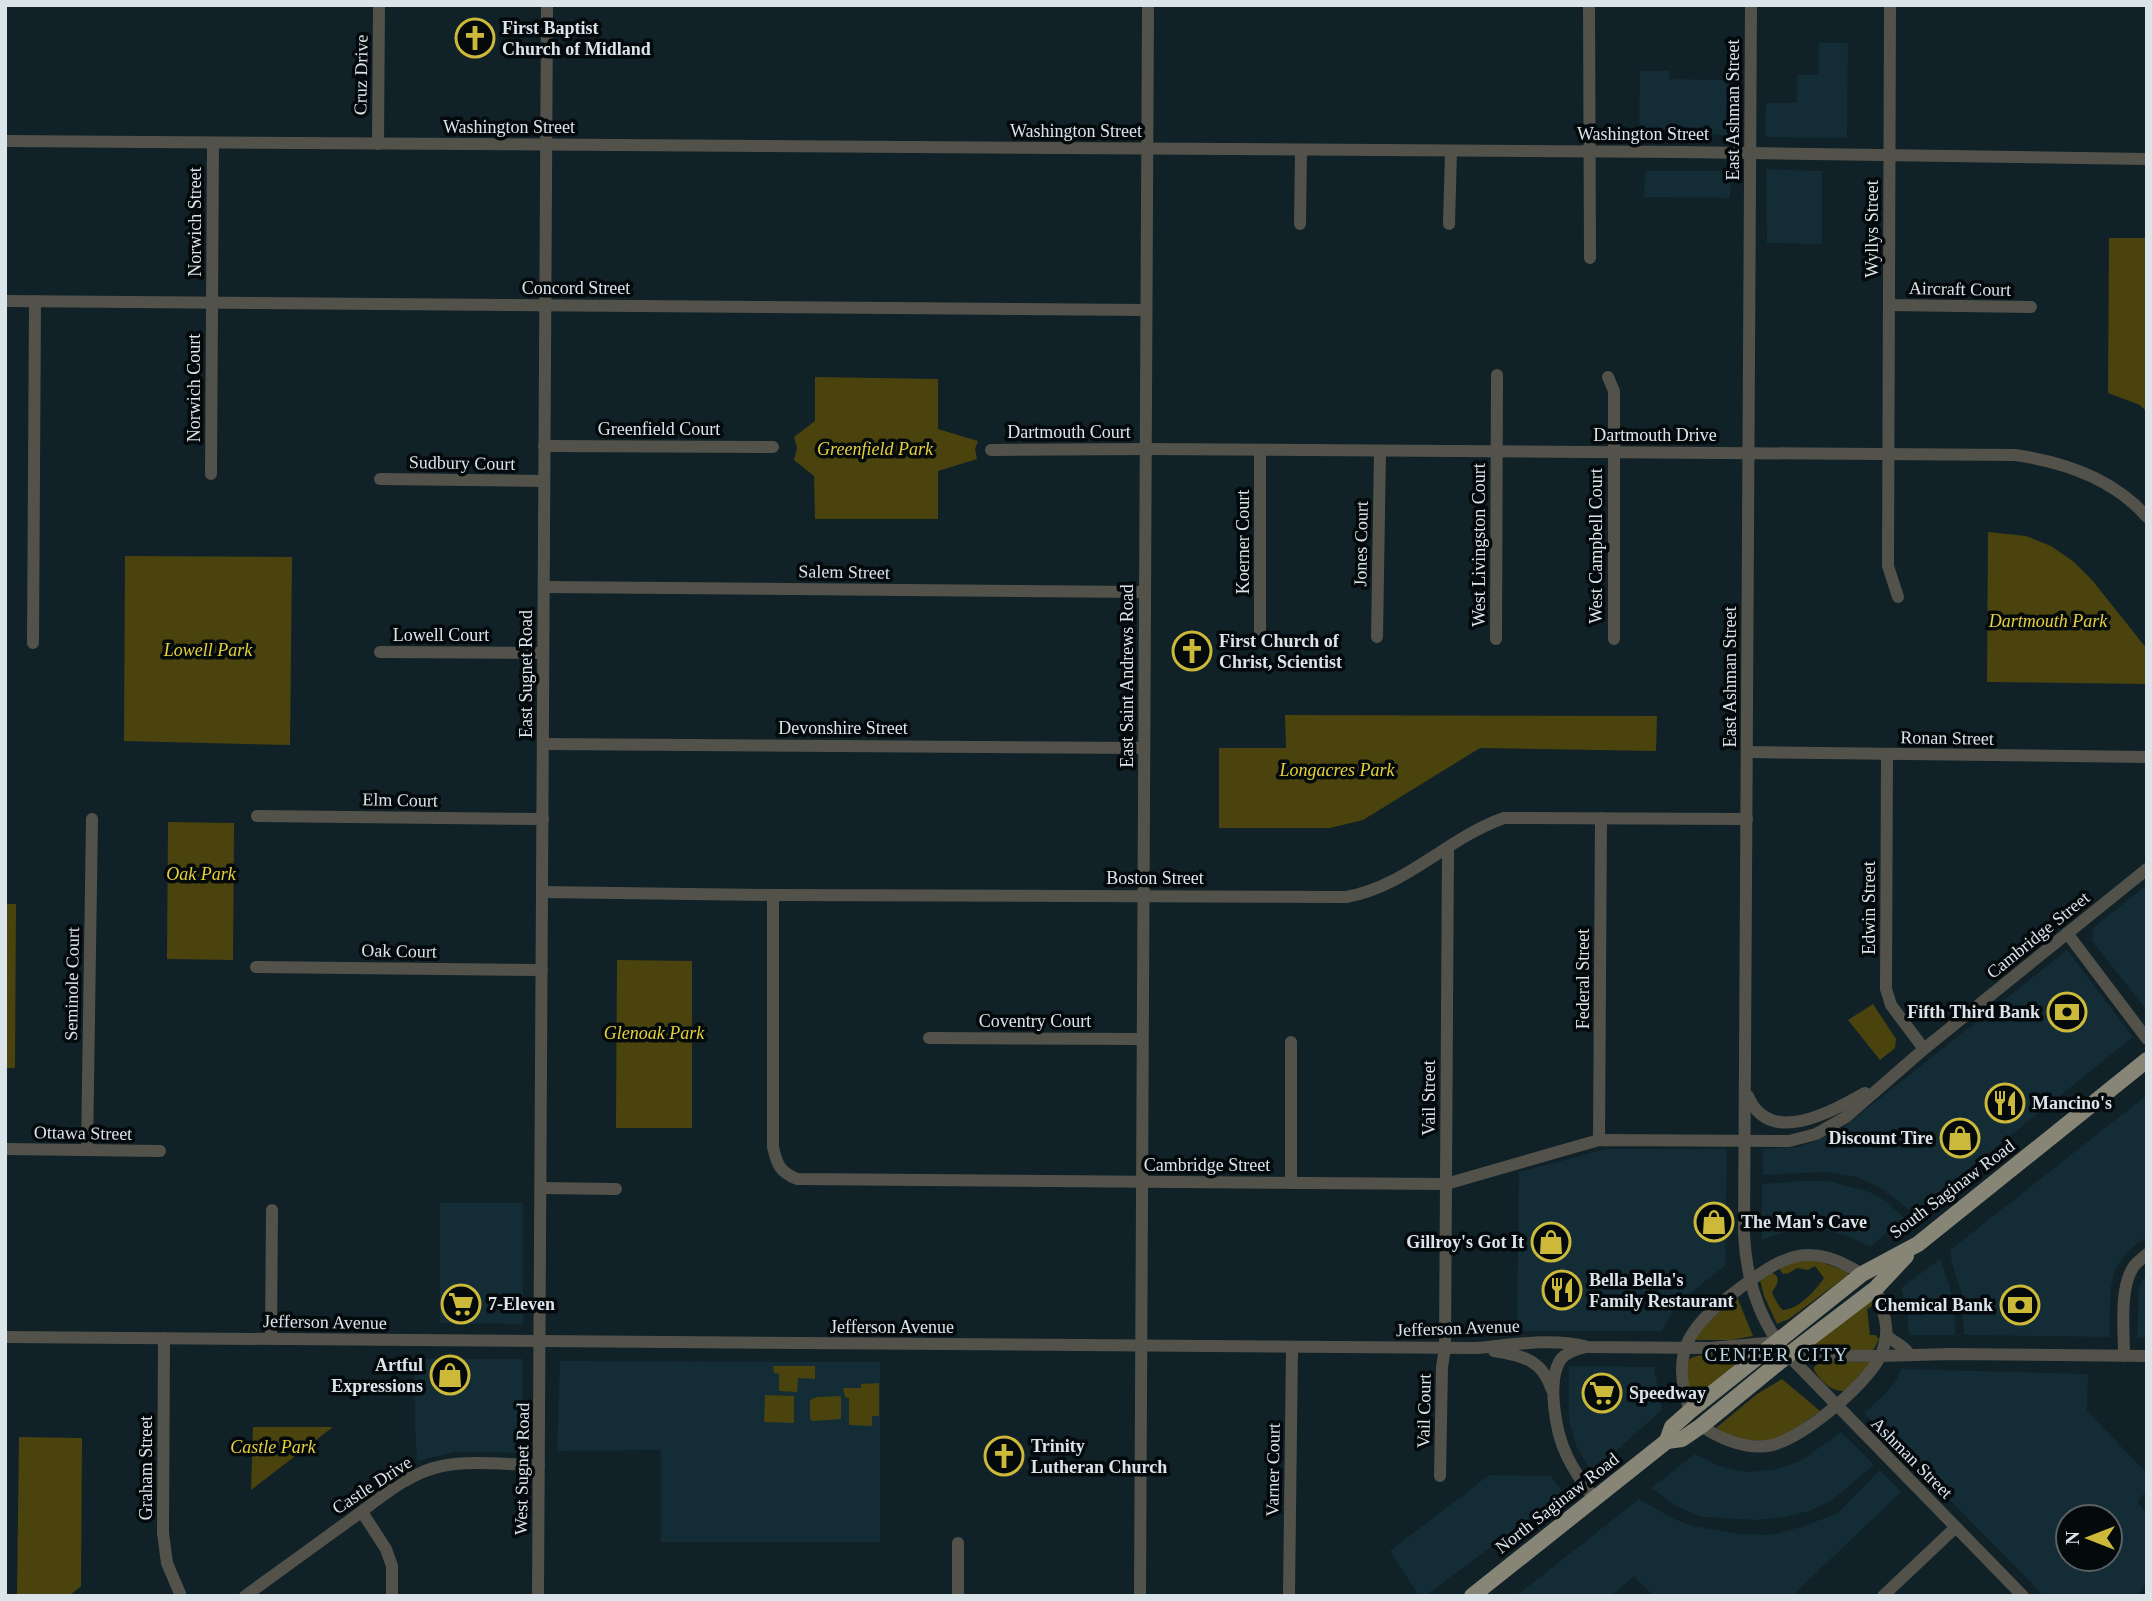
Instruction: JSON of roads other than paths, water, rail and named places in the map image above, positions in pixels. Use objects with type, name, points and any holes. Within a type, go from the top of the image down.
[{"type":"main road","name":"South Saginaw Road","points":[[1777,1342],[1862,1274],[1918,1244],[2147,1060]]},
{"type":"main road","name":"North Saginaw Road","points":[[1472,1596],[1667,1441],[1682,1439],[1701,1426],[1875,1289],[1918,1244]]},
{"type":"main road","name":"North Saginaw Road","points":[[1667,1441],[1672,1427],[1777,1342]]},
{"type":"street","name":"Cruz Drive","points":[[378,144],[379,5]]},
{"type":"street","name":"East Sugnet Road","points":[[540,1342],[547,5]]},
{"type":"street","name":"East Saint Andrews Road","points":[[1140,1596],[1148,5]]},
{"type":"street","points":[[1589,5],[1590,258]]},
{"type":"street","name":"East Ashman Street","points":[[1751,5],[1744,1233],[1750,1280],[1757,1305],[1777,1342]]},
{"type":"street","name":"Wyllys Street","points":[[1890,5],[1888,566],[1898,597]]},
{"type":"street","name":"Washington Street","points":[[5,141],[1589,151],[2147,159]]},
{"type":"street","name":"Norwich Street","points":[[212,302],[213,143]]},
{"type":"street","points":[[1300,223],[1301,151]]},
{"type":"street","points":[[1450,224],[1451,151]]},
{"type":"street","name":"Concord Street","points":[[5,301],[1146,310]]},
{"type":"street","points":[[33,643],[35,301]]},
{"type":"street","name":"Norwich Court","points":[[211,474],[212,302]]},
{"type":"street","name":"Aircraft Court","points":[[1889,305],[2031,307]]},
{"type":"street","name":"West Livingston Court","points":[[1496,639],[1497,375]]},
{"type":"street","name":"West Campbell Court","points":[[1608,377],[1614,391],[1614,639]]},
{"type":"street","name":"Greenfield Court","points":[[544,446],[773,447]]},
{"type":"street","name":"Dartmouth Drive","points":[[1146,449],[2015,455],[2043,459],[2092,476],[2115,490],[2147,516]]},
{"type":"street","name":"Dartmouth Court","points":[[991,450],[1146,449]]},
{"type":"street","name":"Koerner Court","points":[[1260,450],[1260,635]]},
{"type":"street","name":"Jones Court","points":[[1377,637],[1380,451]]},
{"type":"street","name":"Sudbury Court","points":[[380,479],[544,481]]},
{"type":"street","name":"Salem Street","points":[[544,587],[1145,592]]},
{"type":"street","name":"Lowell Court","points":[[380,652],[543,653]]},
{"type":"street","name":"Devonshire Street","points":[[543,744],[1144,748]]},
{"type":"street","name":"Ronan Street","points":[[1747,752],[2147,757]]},
{"type":"street","name":"Edwin Street","points":[[1887,754],[1886,989],[1891,1004],[1924,1049]]},
{"type":"street","name":"Elm Court","points":[[257,816],[542,819]]},
{"type":"street","name":"Boston Street","points":[[542,892],[1346,897],[1382,888],[1484,825],[1504,818],[1747,819]]},
{"type":"street","name":"Federal Street","points":[[1599,1140],[1601,818]]},
{"type":"street","name":"Seminole Court","points":[[88,1150],[92,819]]},
{"type":"street","name":"Vail Street","points":[[1445,1348],[1448,848]]},
{"type":"street","name":"Cambridge Street","points":[[773,895],[773,1147],[776,1163],[786,1174],[797,1180],[1446,1184],[1599,1140],[1789,1141],[1816,1134],[1846,1117],[1924,1049],[2147,869]]},
{"type":"street","points":[[2067,933],[2147,1039]]},
{"type":"street","name":"Oak Court","points":[[256,967],[542,970]]},
{"type":"street","name":"Coventry Court","points":[[929,1038],[1142,1039]]},
{"type":"street","points":[[1291,1042],[1291,1183]]},
{"type":"street","name":"Cambridge Street","points":[[1746,1091],[1762,1117],[1782,1123],[1803,1120],[1830,1111],[1886,1081]]},
{"type":"street","name":"Ottawa Street","points":[[5,1149],[160,1151]]},
{"type":"street","points":[[541,1188],[616,1189]]},
{"type":"street","points":[[271,1339],[272,1210]]},
{"type":"street","points":[[2124,1356],[2127,1279],[2135,1265],[2147,1254]]},
{"type":"street","points":[[1690,1411],[1682,1380],[1685,1348],[1699,1321],[1750,1280],[1784,1259],[1804,1255],[1832,1258],[1862,1274]]},
{"type":"street","points":[[1701,1426],[1734,1443],[1753,1447],[1784,1441],[1806,1429],[1857,1387],[1880,1356],[1886,1334],[1875,1289]]},
{"type":"street","points":[[1886,1334],[1909,1354]]},
{"type":"street","name":"Jefferson Avenue","points":[[5,1336],[1445,1348],[1576,1343],[1588,1347],[1730,1348],[1777,1342]]},
{"type":"street","name":"Graham Street","points":[[164,1338],[163,1533],[167,1563],[181,1596]]},
{"type":"street","name":"West Sugnet Road","points":[[538,1596],[540,1342]]},
{"type":"street","name":"Ashman Street","points":[[1777,1342],[1835,1405],[2024,1596]]},
{"type":"street","name":"Varner Court","points":[[1289,1593],[1292,1347]]},
{"type":"street","points":[[1554,1401],[1555,1377],[1560,1361],[1568,1353],[1588,1347]]},
{"type":"street","name":"Vail Court","points":[[1440,1476],[1442,1367],[1445,1348]]},
{"type":"street","points":[[1476,1348],[1521,1357],[1537,1364],[1548,1378],[1563,1449],[1573,1469],[1594,1498]]},
{"type":"street","points":[[1788,1355],[2147,1356]]},
{"type":"street","name":"Castle Drive","points":[[245,1596],[410,1478],[437,1468],[460,1464],[539,1465]]},
{"type":"street","points":[[362,1512],[386,1549],[392,1566],[392,1596]]},
{"type":"street","points":[[1884,1596],[1956,1527]]},
{"type":"street","points":[[958,1544],[958,1596]]},
{"type":"place","name":"First Baptist Church of Midland","points":[[475,38]]},
{"type":"place","name":"First Church of Christ, Scientist","points":[[1192,651]]},
{"type":"place","name":"Fifth Third Bank","points":[[2067,1012]]},
{"type":"place","name":"Mancino's","points":[[2005,1103]]},
{"type":"place","name":"Discount Tire","points":[[1960,1138]]},
{"type":"place","name":"The Man's Cave","points":[[1714,1222]]},
{"type":"place","name":"Gillroy's Got It","points":[[1551,1242]]},
{"type":"place","name":"Bella Bella's Family Restaurant","points":[[1562,1290]]},
{"type":"place","name":"7-Eleven","points":[[461,1304]]},
{"type":"place","name":"Chemical Bank","points":[[2020,1305]]},
{"type":"place","name":"Artful Expressions","points":[[450,1375]]},
{"type":"place","name":"Speedway","points":[[1602,1393]]},
{"type":"place","name":"Trinity Lutheran Church","points":[[1004,1456]]},
{"type":"district","name":"CENTER CITY","points":[[1777,1354]]},
{"type":"park label","name":"Greenfield Park","points":[[875,449]]},
{"type":"park label","name":"Dartmouth Park","points":[[2048,621]]},
{"type":"park label","name":"Lowell Park","points":[[208,650]]},
{"type":"park label","name":"Longacres Park","points":[[1337,770]]},
{"type":"park label","name":"Oak Park","points":[[201,874]]},
{"type":"park label","name":"Glenoak Park","points":[[654,1033]]},
{"type":"park label","name":"Castle Park","points":[[273,1447]]}]
